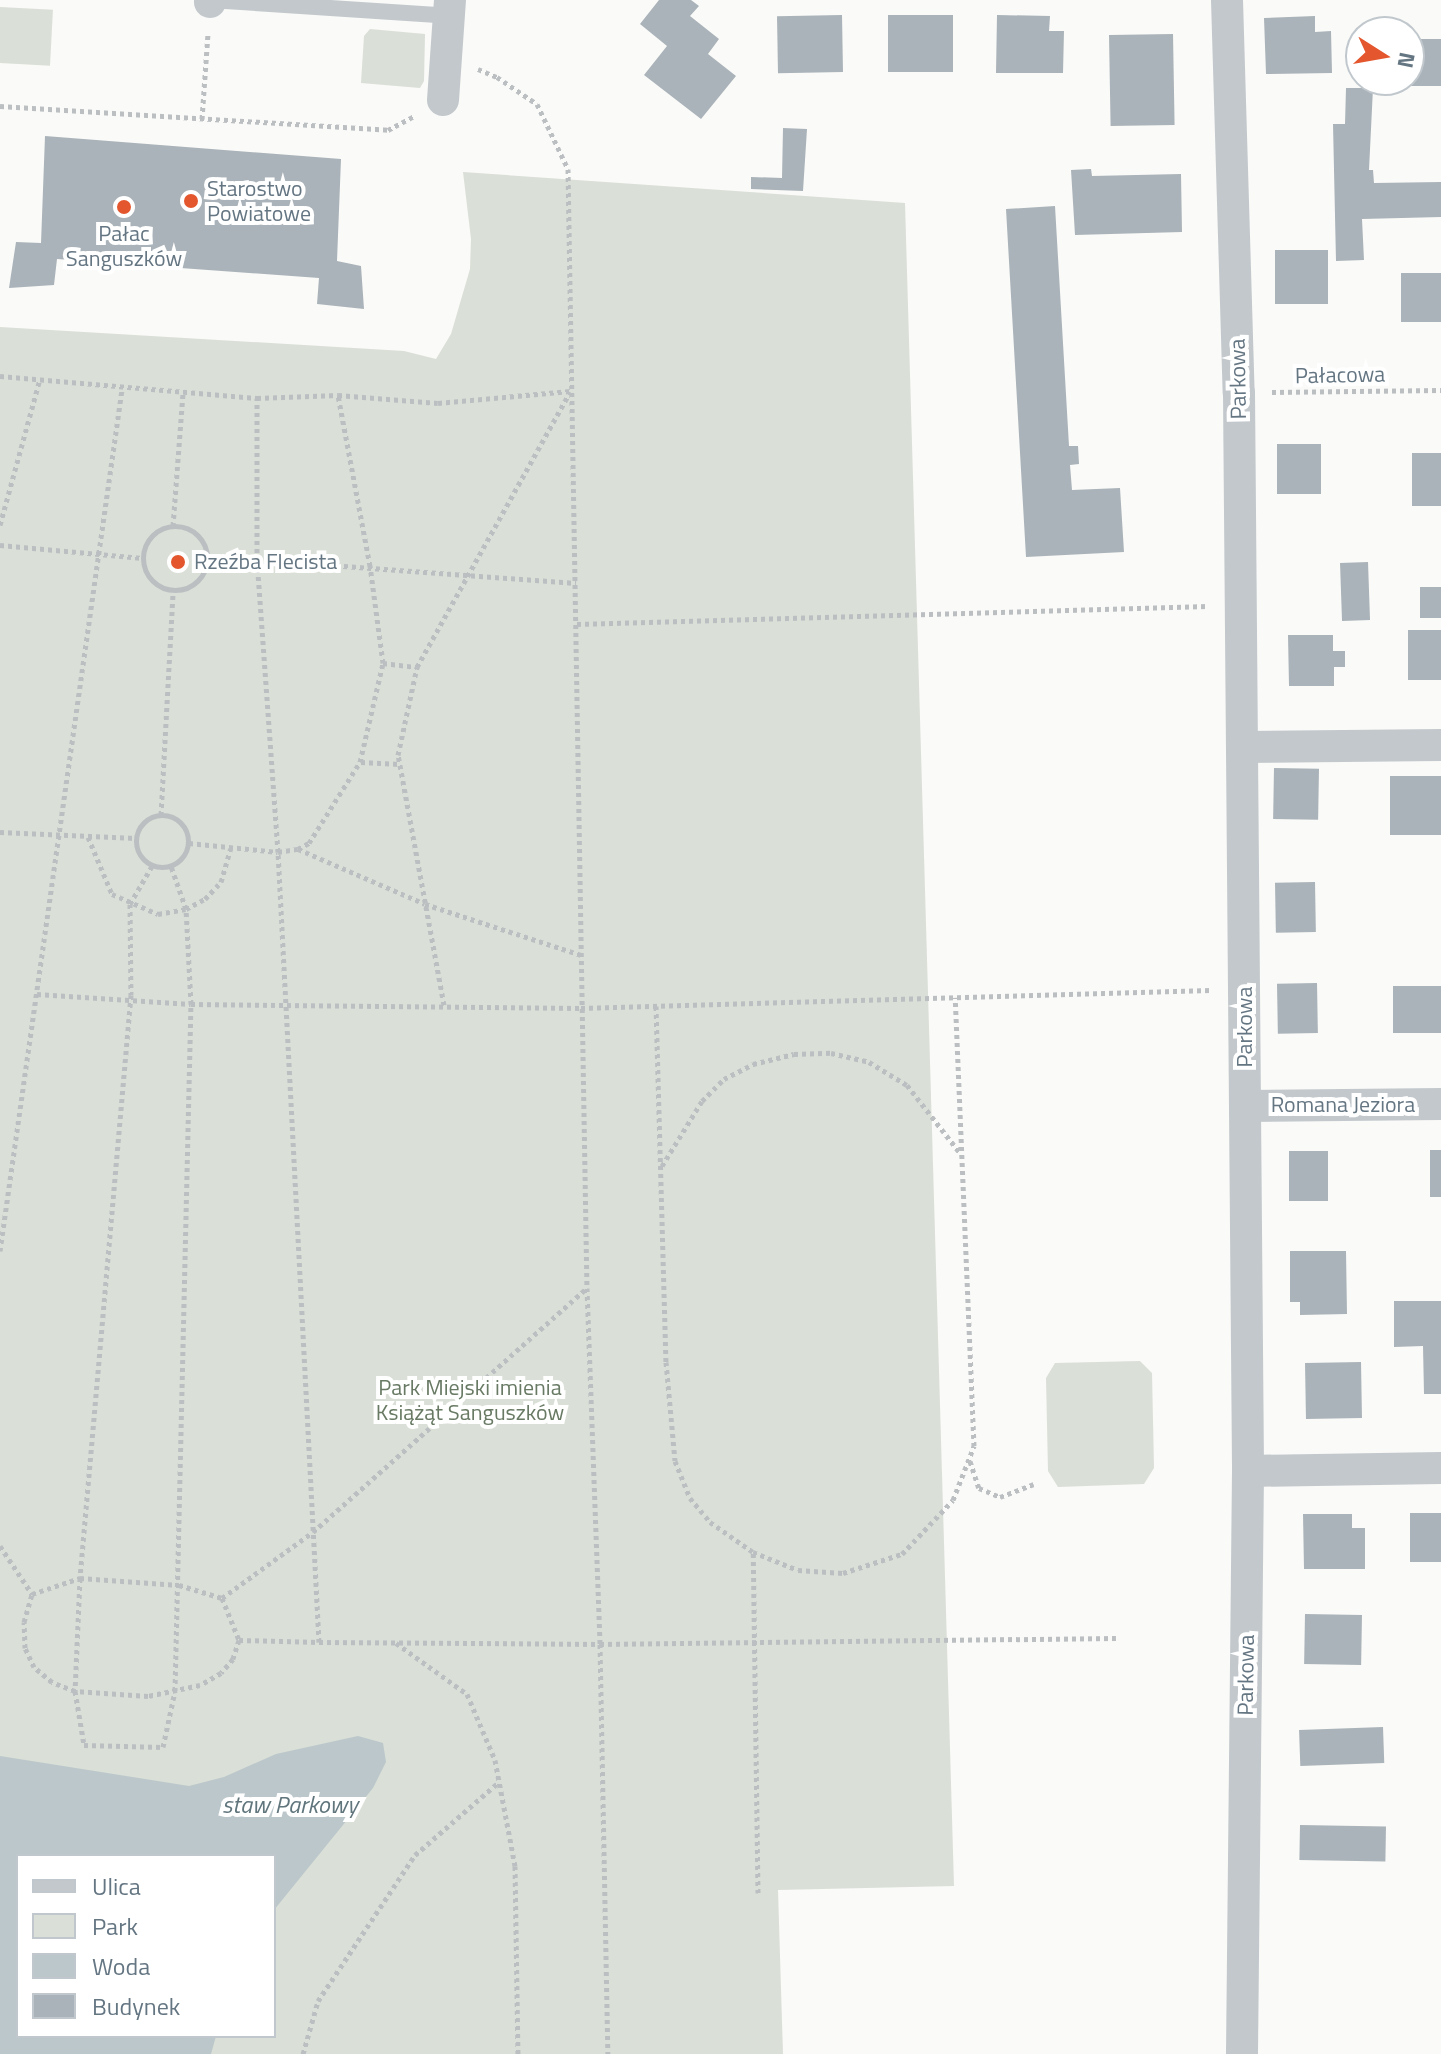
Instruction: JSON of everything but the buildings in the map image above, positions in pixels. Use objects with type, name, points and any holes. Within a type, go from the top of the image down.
[{"type":"street","name":"Parkowa","points":[[1227,0],[1239,393],[1248,1471],[1242,2054]]},
{"type":"street","points":[[443,100],[449,8]]},
{"type":"street","points":[[1242,747],[1441,745]]},
{"type":"street","name":"Romana Jeziora","points":[[1245,1106],[1441,1104]]},
{"type":"street","points":[[1248,1471],[1441,1468]]},
{"type":"lane","points":[[210,1],[449,8]]},
{"type":"path","points":[[202,119],[210,1]]},
{"type":"path","points":[[445,55],[497,77],[537,104],[568,169],[581,1008],[600,1644],[608,2054]]},
{"type":"path","points":[[0,106],[388,130],[443,100]]},
{"type":"path","points":[[0,376],[122,389],[257,398],[338,395],[438,403],[571,391]]},
{"type":"path","points":[[0,525],[40,379]]},
{"type":"path","points":[[0,1251],[122,389]]},
{"type":"path","name":"Pałacowa","points":[[1239,393],[1441,390]]},
{"type":"path","points":[[444,1005],[398,755],[417,667],[571,391]]},
{"type":"path","points":[[173,526],[183,392]]},
{"type":"path","points":[[189,843],[278,852],[298,849],[309,843],[360,762],[383,663],[370,566],[338,395]]},
{"type":"path","points":[[257,398],[257,560],[278,852],[319,1642]]},
{"type":"path","points":[[173,526],[192,531],[200,537],[208,556],[201,577],[184,590],[173,591],[155,584],[148,577],[142,558],[151,536],[173,526]]},
{"type":"path","points":[[0,545],[142,558]]},
{"type":"path","points":[[208,556],[576,583]]},
{"type":"path","points":[[161,815],[173,591]]},
{"type":"path","points":[[577,624],[1241,604]]},
{"type":"path","points":[[383,663],[417,667]]},
{"type":"path","points":[[360,762],[400,764]]},
{"type":"path","points":[[161,815],[178,820],[188,835],[186,853],[171,866],[152,866],[139,854],[136,838],[144,822],[161,815]]},
{"type":"path","points":[[0,832],[136,838]]},
{"type":"path","points":[[88,837],[112,894],[158,914],[186,909],[205,899],[221,882],[231,848]]},
{"type":"path","points":[[298,849],[425,904],[581,955]]},
{"type":"path","points":[[152,866],[130,904],[130,1002],[80,1578],[75,1691],[84,1745],[163,1747],[175,1691],[191,1004],[186,909],[171,866]]},
{"type":"path","points":[[37,994],[191,1004],[581,1008],[1244,989]]},
{"type":"path","points":[[656,1006],[666,1362],[675,1461],[690,1498],[710,1522],[753,1552],[798,1570],[843,1573],[902,1554],[953,1500],[974,1446],[955,997]]},
{"type":"path","points":[[660,1168],[702,1101],[724,1079],[753,1064],[794,1054],[831,1053],[869,1062],[907,1085],[961,1155]]},
{"type":"path","points":[[222,1598],[313,1532],[587,1288]]},
{"type":"path","points":[[969,1460],[979,1488],[1000,1497],[1034,1484]]},
{"type":"path","points":[[0,1546],[32,1594],[24,1622],[25,1648],[29,1658],[34,1667],[52,1682],[75,1691],[148,1696],[200,1685],[221,1673],[233,1659],[239,1640],[222,1598]]},
{"type":"path","points":[[753,1552],[758,1893]]},
{"type":"path","points":[[32,1594],[80,1578],[179,1585],[222,1598]]},
{"type":"path","points":[[239,1640],[600,1644],[1116,1638]]},
{"type":"path","points":[[396,1642],[467,1694],[495,1760],[515,1866],[518,2054]]},
{"type":"path","points":[[303,2054],[318,2001],[415,1855],[500,1781]]},
{"type":"green space","points":[[0,7],[53,10],[50,66],[0,63]]},
{"type":"green space","points":[[370,29],[425,34],[424,81],[420,88],[361,83],[364,36]]},
{"type":"green space","name":"Park Miejski imienia Książąt Sanguszków","points":[[463,172],[905,203],[954,1886],[778,1890],[783,2054],[0,2054],[0,327],[404,351],[436,359],[451,334],[470,269],[471,239]]},
{"type":"green space","points":[[1140,1361],[1152,1373],[1154,1468],[1144,1484],[1058,1487],[1048,1471],[1046,1378],[1055,1363]]},
{"type":"water","name":"staw Parkowy","points":[[358,1736],[383,1743],[386,1762],[373,1788],[276,1908],[276,1854],[16,1854],[16,2038],[215,2038],[211,2054],[0,2054],[0,1756],[189,1786],[224,1777],[276,1754]]},
{"type":"place","name":"Starostwo Powiatowe","points":[[191,201]]},
{"type":"place","name":"Pałac Sanguszków","points":[[124,207]]},
{"type":"place","name":"Rzeźba Flecista","points":[[178,562]]}]
